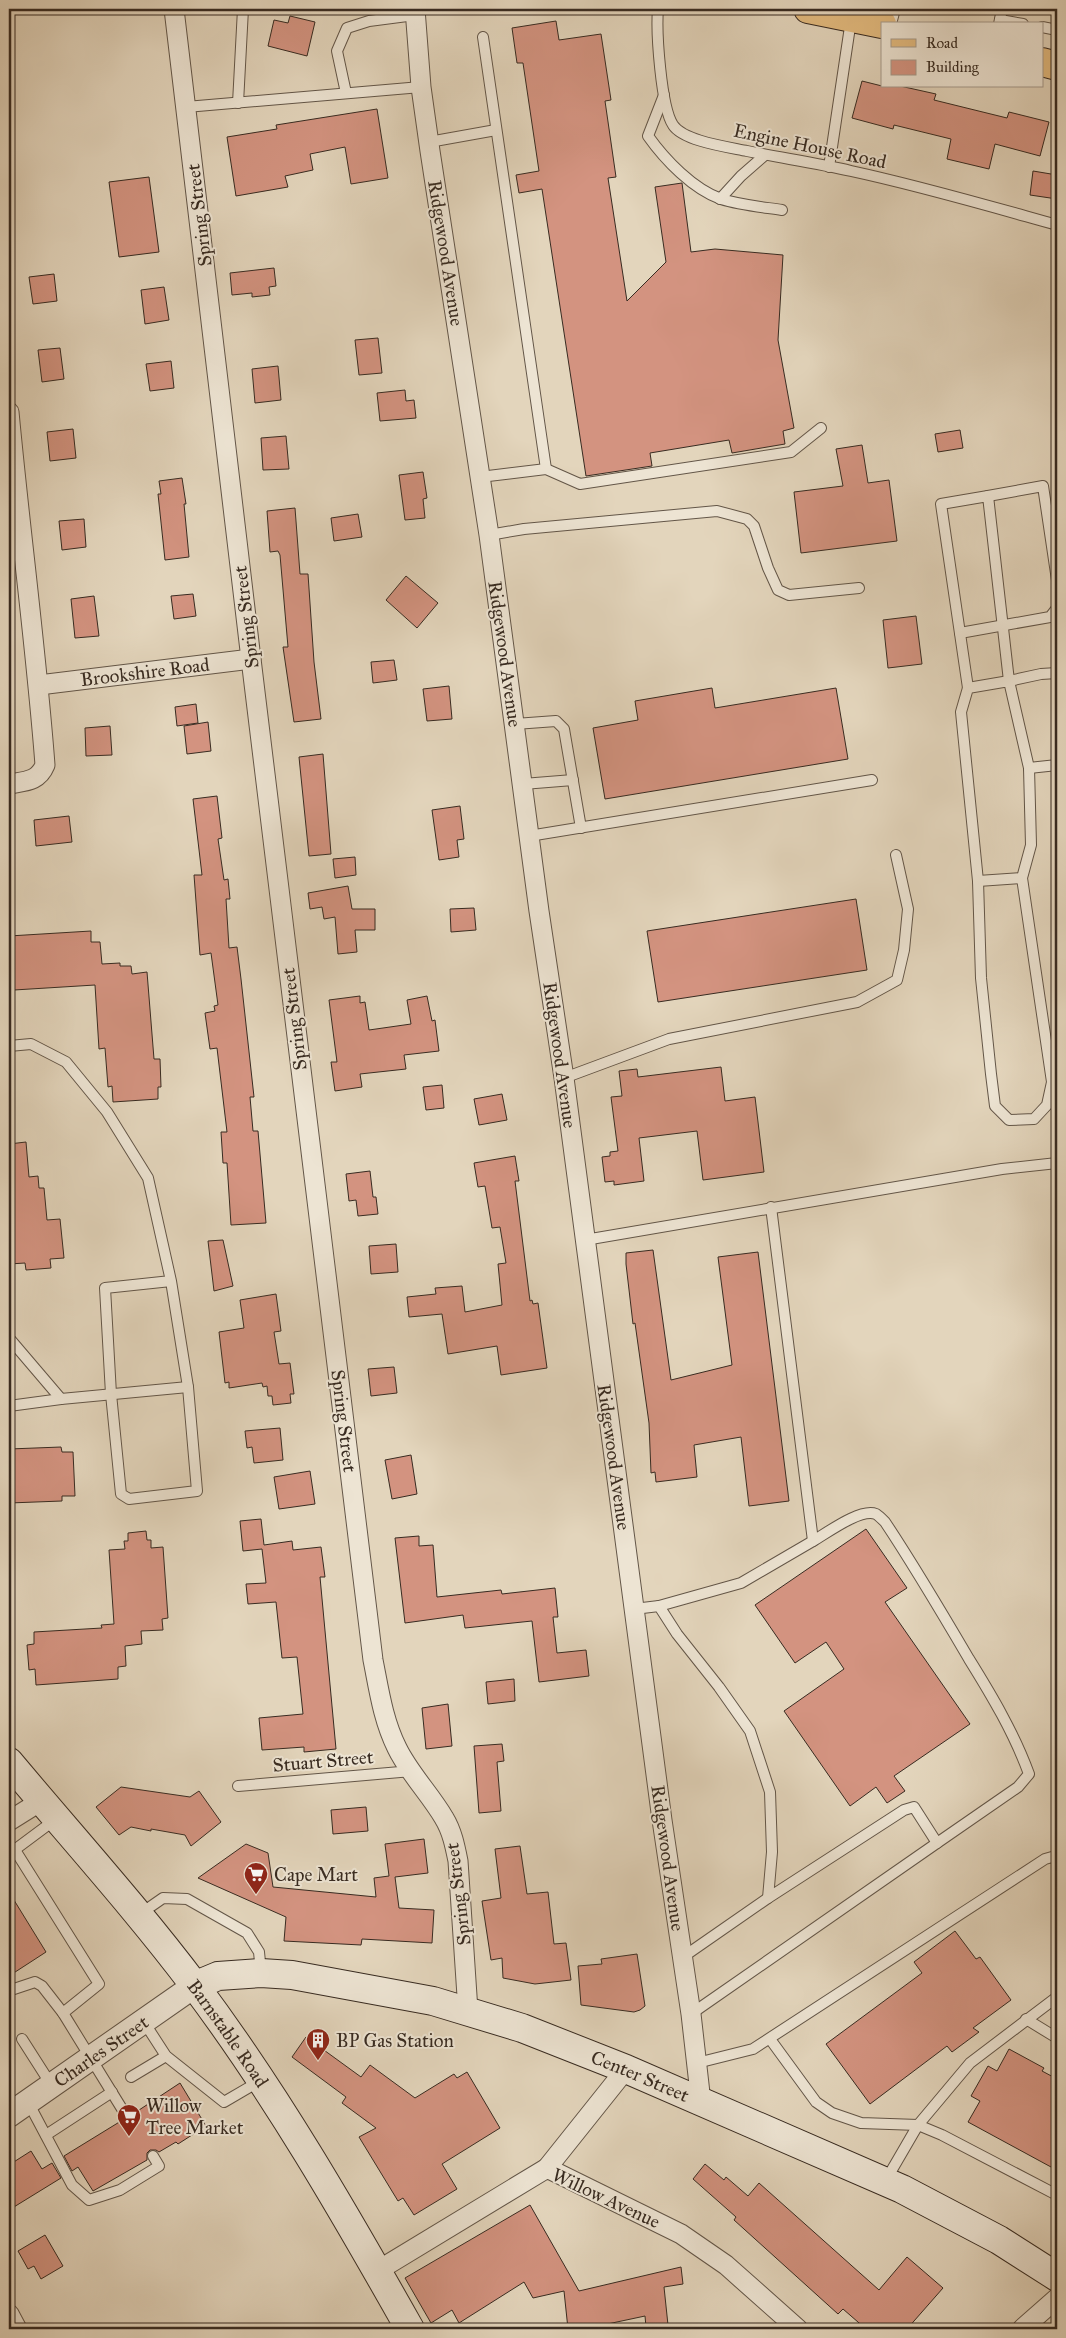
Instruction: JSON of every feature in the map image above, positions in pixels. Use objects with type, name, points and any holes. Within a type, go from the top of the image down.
[{"type":"main road","points":[[808,9],[881,24]]},
{"type":"main road","points":[[1044,63],[1057,66]]},
{"type":"main road","name":"Barnstable Road","points":[[9,1762],[138,1915],[194,1986],[261,2080],[410,2329]]},
{"type":"main road","name":"Center Street","points":[[194,1986],[218,1976],[261,1973],[292,1975],[433,2001],[468,2011],[558,2042],[626,2069],[884,2183],[902,2189],[974,2226],[1057,2277]]},
{"type":"street","name":"Spring Street","points":[[174,9],[373,1660],[388,1728],[397,1750],[445,1819],[453,1838],[458,1861],[468,2011]]},
{"type":"street","name":"Ridgewood Avenue","points":[[415,12],[421,87],[489,535],[529,836],[564,1078],[634,1610],[691,2014],[701,2102]]},
{"type":"street","points":[[9,412],[22,555],[39,685],[45,765],[42,773],[35,779],[9,784]]},
{"type":"street","name":"Brookshire Road","points":[[39,685],[251,659]]},
{"type":"street","points":[[9,1821],[49,1810]]},
{"type":"street","name":"Charles Street","points":[[9,2115],[194,1986]]},
{"type":"street","points":[[547,2168],[626,2069]]},
{"type":"street","name":"Willow Avenue","points":[[377,2271],[547,2168],[681,2234],[726,2265],[798,2329]]},
{"type":"street","points":[[1022,2329],[1057,2298]]},
{"type":"street","points":[[9,2314],[17,2329]]},
{"type":"lane","points":[[238,102],[243,9]]},
{"type":"lane","name":"Engine House Road","points":[[658,9],[657,40],[664,95],[673,126],[688,136],[765,155],[829,167],[964,198],[1057,225]]},
{"type":"lane","points":[[892,22],[895,9]]},
{"type":"lane","points":[[1000,22],[1002,9]]},
{"type":"lane","points":[[346,94],[337,51],[346,28],[369,21],[415,12]]},
{"type":"lane","points":[[829,167],[852,18]]},
{"type":"lane","points":[[1044,27],[1057,30]]},
{"type":"lane","points":[[483,37],[546,469]]},
{"type":"lane","points":[[186,107],[421,87]]},
{"type":"lane","points":[[664,95],[648,136],[662,156],[691,182],[720,199],[782,210]]},
{"type":"lane","points":[[429,142],[496,130]]},
{"type":"lane","points":[[720,199],[741,176],[765,155]]},
{"type":"lane","points":[[480,477],[546,469],[580,484],[590,483],[791,452],[821,428]]},
{"type":"lane","points":[[988,496],[1009,681],[1029,768],[1031,845],[1022,878],[1052,1082],[1047,1105],[1034,1119],[1009,1120],[995,1106],[981,978],[978,881],[961,712],[968,688],[941,504],[1044,486],[1057,580]]},
{"type":"lane","points":[[489,535],[524,529],[717,511],[747,519],[754,526],[768,568],[778,590],[789,595],[859,588]]},
{"type":"lane","points":[[960,633],[1050,617],[1057,608]]},
{"type":"lane","points":[[968,688],[1041,674],[1057,673]]},
{"type":"lane","points":[[515,724],[556,721],[560,723],[567,738],[581,828]]},
{"type":"lane","points":[[1029,768],[1057,764]]},
{"type":"lane","points":[[523,784],[573,780]]},
{"type":"lane","points":[[529,836],[872,780]]},
{"type":"lane","points":[[564,1078],[669,1039],[857,1002],[897,980],[904,950],[908,909],[896,855]]},
{"type":"lane","points":[[978,881],[1022,878]]},
{"type":"lane","points":[[9,1046],[31,1044],[66,1062],[107,1112],[148,1178],[171,1281],[188,1387],[197,1491],[129,1499],[121,1494],[105,1288],[171,1281]]},
{"type":"lane","points":[[585,1240],[1002,1169],[1057,1163]]},
{"type":"lane","points":[[771,1207],[814,1541]]},
{"type":"lane","points":[[9,1338],[61,1399]]},
{"type":"lane","points":[[9,1406],[188,1387]]},
{"type":"lane","points":[[9,1411],[33,1402]]},
{"type":"lane","points":[[634,1610],[660,1606],[742,1583],[855,1517],[868,1513],[877,1514],[885,1522],[923,1580],[1015,1738],[1029,1774],[1018,1787],[691,2014]]},
{"type":"lane","points":[[660,1606],[677,1634],[719,1687],[750,1731],[770,1792],[772,1852],[768,1898]]},
{"type":"lane","name":"Stuart Street","points":[[238,1786],[412,1771]]},
{"type":"lane","points":[[683,1957],[768,1898],[904,1810],[914,1807],[937,1843]]},
{"type":"lane","points":[[49,1810],[12,1852],[99,1984],[63,2013]]},
{"type":"lane","points":[[697,2063],[753,2049],[1044,1859],[1052,1857],[1057,1860]]},
{"type":"lane","points":[[138,1915],[163,1898],[187,1899],[247,1933],[259,1952],[261,1973]]},
{"type":"lane","points":[[14,1989],[35,1982],[42,1986],[63,2013],[127,2117]]},
{"type":"lane","points":[[884,2183],[918,2125],[970,2063],[1057,1997]]},
{"type":"lane","points":[[1026,2019],[1057,2038]]},
{"type":"lane","points":[[144,2022],[166,2056],[224,2102],[261,2080]]},
{"type":"lane","points":[[22,2039],[52,2086]]},
{"type":"lane","points":[[770,2039],[816,2102],[832,2113],[861,2123],[918,2125],[942,2135],[1057,2196]]},
{"type":"lane","points":[[131,2077],[166,2056]]},
{"type":"lane","points":[[46,2135],[112,2092]]},
{"type":"lane","points":[[28,2102],[72,2185],[89,2200],[120,2190],[160,2166],[153,2156]]},
{"type":"building","points":[[290,16],[315,22],[307,56],[268,46],[274,20],[288,23]]},
{"type":"building","points":[[556,21],[559,40],[601,34],[611,100],[605,101],[616,177],[608,178],[627,301],[666,262],[655,187],[682,183],[691,252],[715,249],[783,255],[778,340],[794,428],[783,431],[785,444],[732,453],[729,440],[650,453],[652,466],[586,476],[542,189],[519,193],[516,175],[539,171],[523,63],[517,63],[512,28]]},
{"type":"building","points":[[862,81],[881,86],[881,88],[909,88],[936,94],[934,100],[1007,118],[1009,112],[1049,122],[1040,156],[995,144],[989,169],[947,159],[951,139],[894,125],[893,129],[852,118]]},
{"type":"building","points":[[377,109],[388,178],[351,184],[345,147],[310,154],[313,170],[285,176],[288,187],[236,196],[227,137],[277,129],[276,125]]},
{"type":"building","points":[[1033,171],[1057,175],[1057,199],[1030,195]]},
{"type":"building","points":[[149,177],[159,252],[119,257],[109,182]]},
{"type":"building","points":[[274,268],[276,286],[269,287],[270,295],[252,297],[252,293],[232,295],[230,273]]},
{"type":"building","points":[[54,274],[57,301],[33,304],[29,277]]},
{"type":"building","points":[[164,287],[169,320],[145,324],[141,290]]},
{"type":"building","points":[[378,338],[382,373],[359,375],[355,340]]},
{"type":"building","points":[[60,348],[64,379],[42,382],[38,350]]},
{"type":"building","points":[[171,361],[174,388],[150,391],[146,364]]},
{"type":"building","points":[[278,366],[281,400],[255,403],[252,369]]},
{"type":"building","points":[[405,390],[406,401],[414,400],[416,418],[380,421],[377,393]]},
{"type":"building","points":[[73,429],[76,458],[50,461],[47,432]]},
{"type":"building","points":[[960,430],[963,448],[938,452],[935,434]]},
{"type":"building","points":[[286,436],[289,469],[263,470],[261,438]]},
{"type":"building","points":[[862,445],[868,483],[889,480],[897,541],[801,553],[794,492],[843,486],[836,449]]},
{"type":"building","points":[[423,472],[427,498],[423,499],[425,518],[405,520],[399,475]]},
{"type":"building","points":[[182,478],[186,504],[184,504],[189,557],[165,560],[158,494],[161,494],[159,481]]},
{"type":"building","points":[[295,508],[300,574],[308,574],[314,662],[321,719],[294,722],[283,647],[288,647],[280,555],[278,551],[270,552],[267,511]]},
{"type":"building","points":[[358,514],[362,537],[334,541],[331,518]]},
{"type":"building","points":[[84,519],[86,547],[62,550],[59,521]]},
{"type":"building","points":[[406,576],[438,603],[417,628],[386,600]]},
{"type":"building","points":[[193,594],[196,616],[174,619],[171,596]]},
{"type":"building","points":[[94,596],[99,636],[75,638],[71,599]]},
{"type":"building","points":[[916,616],[922,664],[888,668],[883,620]]},
{"type":"building","points":[[394,660],[397,680],[373,683],[371,662]]},
{"type":"building","points":[[449,686],[452,719],[427,721],[423,689]]},
{"type":"building","points":[[712,688],[715,708],[836,688],[848,759],[605,799],[593,728],[638,720],[635,701]]},
{"type":"building","points":[[196,704],[198,723],[177,726],[175,707]]},
{"type":"building","points":[[208,722],[211,751],[187,754],[184,726]]},
{"type":"building","points":[[110,726],[112,755],[86,756],[85,728]]},
{"type":"building","points":[[323,754],[331,854],[309,856],[299,757]]},
{"type":"building","points":[[217,796],[222,838],[218,839],[224,880],[228,879],[230,899],[226,899],[229,948],[237,947],[254,1097],[250,1097],[253,1131],[258,1131],[266,1223],[231,1225],[227,1163],[223,1163],[221,1132],[227,1132],[217,1048],[210,1049],[205,1013],[215,1011],[214,1006],[218,1005],[211,953],[200,955],[194,875],[202,875],[193,799]]},
{"type":"building","points":[[460,806],[464,839],[457,840],[459,857],[439,860],[432,810]]},
{"type":"building","points":[[69,816],[72,842],[36,846],[34,820]]},
{"type":"building","points":[[355,857],[356,875],[335,878],[333,859]]},
{"type":"building","points":[[348,886],[352,909],[375,909],[375,930],[355,930],[357,952],[338,954],[335,917],[324,919],[322,907],[310,909],[308,893]]},
{"type":"building","points":[[856,899],[867,970],[658,1002],[647,931]]},
{"type":"building","points":[[474,908],[476,930],[451,932],[450,909]]},
{"type":"building","points":[[91,931],[91,942],[100,942],[102,964],[120,963],[120,966],[131,966],[132,974],[147,972],[154,1059],[160,1059],[161,1087],[158,1087],[158,1099],[113,1102],[112,1086],[108,1087],[105,1048],[99,1049],[95,985],[14,990],[13,978],[9,978],[9,936]]},
{"type":"building","points":[[360,996],[360,1003],[365,1002],[369,1030],[411,1024],[407,1000],[427,996],[432,1021],[435,1020],[439,1051],[404,1055],[406,1069],[360,1074],[362,1087],[335,1091],[331,1062],[337,1062],[329,1000]]},
{"type":"building","points":[[721,1067],[725,1101],[755,1097],[764,1172],[703,1180],[697,1131],[639,1138],[644,1181],[614,1185],[614,1181],[605,1182],[602,1157],[610,1156],[610,1152],[618,1151],[611,1097],[622,1096],[619,1071],[637,1069],[638,1077]]},
{"type":"building","points":[[442,1085],[444,1108],[426,1110],[423,1087]]},
{"type":"building","points":[[502,1094],[507,1120],[479,1125],[474,1099]]},
{"type":"building","points":[[26,1142],[29,1177],[38,1176],[39,1188],[44,1188],[47,1220],[60,1219],[64,1258],[50,1259],[51,1268],[26,1270],[25,1263],[9,1264],[9,1144]]},
{"type":"building","points":[[515,1156],[519,1181],[515,1181],[530,1301],[532,1300],[533,1304],[538,1303],[547,1368],[501,1375],[497,1346],[448,1354],[442,1314],[409,1317],[407,1297],[436,1294],[435,1288],[462,1286],[465,1312],[502,1305],[498,1264],[506,1263],[500,1227],[492,1228],[485,1186],[478,1187],[474,1163]]},
{"type":"building","points":[[370,1171],[373,1197],[376,1197],[378,1214],[358,1216],[356,1200],[349,1201],[346,1174]]},
{"type":"building","points":[[223,1240],[233,1286],[214,1291],[208,1241]]},
{"type":"building","points":[[396,1244],[398,1272],[371,1274],[369,1246]]},
{"type":"building","points":[[653,1250],[671,1380],[732,1365],[718,1257],[758,1252],[789,1501],[749,1506],[741,1437],[694,1445],[697,1477],[656,1482],[655,1472],[651,1473],[649,1423],[635,1323],[633,1324],[626,1253]]},
{"type":"building","points":[[276,1294],[281,1331],[274,1332],[279,1364],[290,1363],[294,1394],[290,1394],[291,1403],[273,1405],[272,1396],[268,1396],[267,1386],[263,1387],[262,1383],[229,1388],[229,1382],[225,1383],[219,1332],[244,1328],[240,1300]]},
{"type":"building","points":[[394,1367],[397,1393],[371,1396],[368,1369]]},
{"type":"building","points":[[280,1428],[283,1460],[254,1463],[252,1447],[247,1448],[245,1431]]},
{"type":"building","points":[[61,1447],[62,1452],[73,1452],[75,1496],[62,1496],[62,1501],[9,1503],[9,1449]]},
{"type":"building","points":[[411,1455],[417,1494],[392,1499],[385,1460]]},
{"type":"building","points":[[310,1471],[315,1504],[279,1509],[274,1477]]},
{"type":"building","points":[[261,1519],[264,1545],[292,1541],[293,1550],[321,1547],[325,1577],[320,1577],[336,1749],[304,1752],[304,1747],[262,1750],[259,1718],[303,1714],[297,1657],[282,1658],[276,1602],[248,1604],[246,1584],[266,1583],[262,1549],[243,1551],[240,1521]]},
{"type":"building","points":[[866,1529],[907,1588],[885,1602],[970,1724],[894,1776],[905,1791],[887,1803],[876,1787],[850,1806],[784,1711],[844,1669],[826,1642],[795,1663],[755,1605]]},
{"type":"building","points":[[146,1531],[147,1540],[151,1540],[151,1548],[163,1547],[168,1618],[162,1619],[163,1630],[141,1631],[142,1644],[125,1646],[126,1666],[118,1667],[118,1679],[36,1685],[35,1669],[29,1670],[27,1645],[34,1644],[34,1632],[102,1628],[101,1625],[114,1624],[109,1550],[125,1549],[124,1541],[128,1541],[128,1533]]},
{"type":"building","points":[[419,1536],[419,1546],[433,1545],[437,1597],[501,1590],[502,1594],[555,1588],[558,1617],[553,1617],[557,1653],[586,1650],[589,1676],[539,1682],[532,1621],[465,1628],[463,1615],[405,1623],[395,1538]]},
{"type":"building","points":[[514,1679],[515,1701],[488,1704],[486,1682]]},
{"type":"building","points":[[448,1704],[452,1746],[426,1749],[422,1708]]},
{"type":"building","points":[[502,1744],[504,1761],[497,1762],[501,1811],[479,1813],[474,1746]]},
{"type":"building","points":[[121,1787],[190,1797],[199,1791],[221,1822],[191,1846],[185,1835],[151,1829],[151,1831],[131,1827],[119,1835],[96,1807]]},
{"type":"building","points":[[366,1807],[368,1831],[333,1834],[331,1810]]},
{"type":"building","points":[[424,1839],[428,1873],[395,1877],[399,1908],[434,1910],[432,1943],[362,1939],[361,1945],[284,1941],[286,1917],[198,1878],[246,1844],[268,1853],[273,1887],[376,1897],[374,1878],[389,1876],[385,1844]]},
{"type":"building","points":[[520,1846],[527,1894],[548,1892],[554,1944],[566,1943],[571,1980],[535,1984],[503,1978],[502,1958],[491,1960],[482,1901],[501,1898],[495,1849]]},
{"type":"building","points":[[9,1892],[46,1952],[9,1976]]},
{"type":"building","points":[[955,1931],[976,1959],[980,1957],[1011,2000],[973,2028],[979,2032],[952,2052],[947,2046],[870,2104],[826,2044],[922,1973],[914,1962]]},
{"type":"building","points":[[637,1954],[645,2006],[634,2012],[581,2005],[578,1966],[602,1964],[601,1959]]},
{"type":"building","points":[[306,2037],[361,2077],[370,2065],[415,2098],[454,2074],[457,2078],[467,2072],[500,2128],[442,2164],[457,2189],[414,2215],[403,2198],[398,2201],[359,2137],[376,2128],[342,2103],[346,2097],[292,2057]]},
{"type":"building","points":[[1009,2049],[1044,2068],[1042,2071],[1057,2079],[1057,2156],[1051,2167],[968,2122],[980,2101],[971,2096],[988,2066],[997,2071]]},
{"type":"building","name":"Willow Tree Market","points":[[180,2083],[206,2126],[178,2144],[176,2142],[159,2152],[150,2150],[147,2153],[147,2160],[93,2191],[78,2167],[72,2171],[64,2156],[121,2121],[127,2124],[131,2123],[133,2114]]},
{"type":"building","points":[[31,2151],[42,2169],[52,2163],[61,2178],[9,2210],[9,2165]]},
{"type":"building","points":[[705,2164],[724,2180],[726,2177],[748,2196],[759,2183],[879,2290],[907,2257],[943,2288],[907,2329],[866,2329],[843,2309],[838,2314],[734,2220],[736,2217],[693,2179]]},
{"type":"building","points":[[530,2205],[579,2291],[681,2267],[683,2284],[664,2287],[668,2325],[646,2327],[645,2316],[584,2329],[568,2329],[564,2291],[533,2298],[524,2282],[459,2323],[452,2310],[431,2323],[405,2278]]},
{"type":"building","points":[[45,2235],[63,2266],[41,2279],[34,2266],[28,2269],[18,2251]]},
{"type":"place","name":"Cape Mart","points":[[256,1895]]},
{"type":"place","name":"BP Gas Station","points":[[318,2061]]},
{"type":"place","name":"Willow Tree Market","points":[[129,2137]]}]
